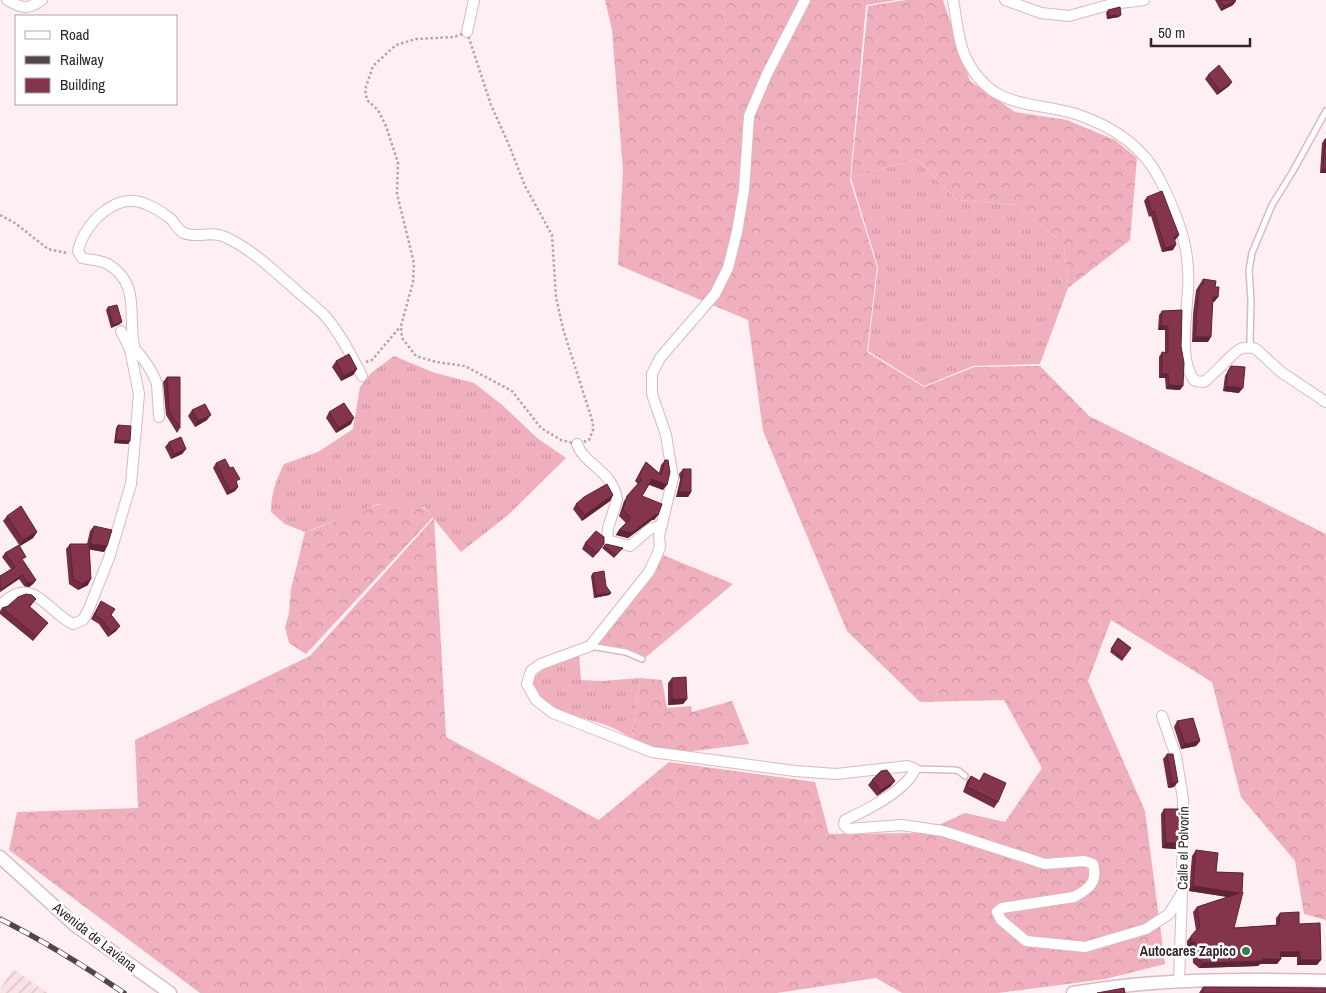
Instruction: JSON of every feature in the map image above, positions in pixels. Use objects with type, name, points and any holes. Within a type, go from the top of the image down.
[{"type":"street","points":[[7,0],[24,8],[34,6],[42,0]]},
{"type":"street","points":[[467,32],[474,0]]},
{"type":"street","points":[[805,0],[767,74],[749,116],[744,190],[737,232],[728,268],[715,294],[660,358],[652,374],[652,394],[666,435],[674,478],[659,536],[660,547],[649,572],[590,646],[541,664],[532,671],[527,684],[536,700],[553,713],[652,752],[796,771],[828,773],[908,766],[915,770],[913,775],[885,799],[845,820],[844,825],[848,829],[902,825],[943,831],[1045,864],[1084,861],[1093,864],[1095,872],[1093,883],[1084,892],[1074,897],[1002,908],[998,912],[1001,920],[1026,941],[1086,947],[1146,929],[1169,914],[1182,893]]},
{"type":"street","points":[[953,0],[959,34],[968,62],[991,91],[1019,102],[1075,114],[1090,120],[1118,133],[1134,144],[1149,160],[1168,196],[1184,240],[1189,282],[1186,321],[1187,363],[1192,377],[1196,381],[1204,382],[1236,351],[1241,348],[1251,348],[1256,349],[1281,372],[1326,402]]},
{"type":"street","points":[[1005,0],[1041,13],[1069,16],[1112,4],[1144,0]]},
{"type":"street","points":[[0,606],[6,600],[23,592],[34,595],[74,624],[83,620],[108,558],[131,484],[139,394],[132,349],[132,308],[127,285],[109,264],[82,258],[79,255],[79,245],[84,235],[93,222],[107,208],[123,203],[136,202],[146,204],[170,219],[182,231],[196,235],[206,233],[219,235],[241,246],[327,317],[359,371]]},
{"type":"street","points":[[121,331],[132,349],[156,379],[159,417]]},
{"type":"street","points":[[576,444],[582,454],[605,474],[616,496],[617,500],[608,528],[607,540],[630,546],[650,529],[662,525]]},
{"type":"street","name":"Calle el Polvorín","points":[[1162,716],[1176,756],[1183,799],[1179,982]]},
{"type":"street","name":"Avenida de Laviana","points":[[0,857],[75,925],[170,993]]},
{"type":"street","points":[[1073,993],[1150,982],[1326,981]]},
{"type":"lane","points":[[1251,348],[1251,300],[1248,270],[1255,244],[1272,205],[1294,171],[1326,111]]},
{"type":"lane","points":[[590,646],[626,652],[642,659]]},
{"type":"lane","points":[[915,770],[954,770],[959,771],[964,776]]},
{"type":"path","points":[[467,32],[491,105],[509,145],[524,186],[552,235],[556,297],[563,329],[593,423],[594,430],[589,440],[576,444],[560,440],[541,428],[512,391],[465,366],[436,362],[416,356],[402,338],[401,326],[413,282],[414,263],[398,194],[398,163],[386,126],[378,110],[367,100],[365,90],[373,66],[396,45],[416,39],[454,37],[467,32]]},
{"type":"path","points":[[0,215],[15,223],[48,249],[79,255]]},
{"type":"path","points":[[359,371],[372,360],[401,326]]},
{"type":"shaded area","points":[[13,969],[48,993],[0,993],[0,989]]},
{"type":"green space","points":[[605,0],[897,0],[866,5],[850,180],[877,267],[867,352],[924,387],[974,367],[1040,366],[1089,416],[1326,534],[1326,920],[1304,914],[1295,861],[1241,797],[1212,682],[1111,620],[1088,681],[1145,811],[1165,964],[1105,979],[998,993],[902,993],[876,978],[777,993],[200,993],[9,850],[17,812],[138,808],[135,740],[310,656],[434,518],[446,737],[599,820],[669,762],[815,782],[829,834],[921,833],[965,813],[1005,822],[1042,768],[1004,700],[920,702],[847,631],[763,431],[748,320],[618,265],[623,170],[612,30]]},
{"type":"green space","points":[[906,0],[943,0],[970,81],[1015,112],[1067,120],[1115,140],[1137,158],[1130,240],[1068,288],[1064,245],[1017,205],[957,200],[916,159],[851,178],[868,6]]},
{"type":"green space","points":[[916,159],[957,200],[1017,205],[1064,245],[1068,288],[1040,364],[973,366],[924,386],[868,351],[878,267],[851,178]]},
{"type":"green space","points":[[394,356],[435,373],[474,383],[501,404],[537,438],[566,458],[508,515],[461,552],[424,507],[378,504],[305,532],[285,524],[271,512],[274,487],[284,464],[318,452],[353,429],[360,387],[371,373]]},
{"type":"green space","points":[[392,502],[415,504],[424,508],[433,517],[306,654],[289,643],[285,627],[289,613],[291,589],[305,532],[369,507]]},
{"type":"green space","points":[[663,555],[733,584],[646,657],[626,648],[598,644],[654,572]]},
{"type":"green space","points":[[579,654],[581,680],[602,681],[640,678],[632,738],[611,727],[554,708],[537,693],[532,682],[540,671],[552,664]]},
{"type":"green space","points":[[640,678],[662,680],[667,708],[691,706],[692,712],[732,701],[749,744],[686,752],[656,748],[632,738]]},
{"type":"building","points":[[1220,0],[1235,0],[1236,1],[1224,6]]},
{"type":"building","points":[[1120,7],[1121,15],[1109,16],[1108,10]]},
{"type":"building","points":[[1219,65],[1232,82],[1220,91],[1208,75]]},
{"type":"building","points":[[1325,139],[1326,169],[1323,169]]},
{"type":"building","points":[[1162,191],[1179,235],[1174,237],[1176,245],[1165,248],[1154,211],[1152,212],[1147,197]]},
{"type":"building","points":[[1203,279],[1216,281],[1215,287],[1219,287],[1218,297],[1213,297],[1211,337],[1195,337],[1200,285],[1203,285]]},
{"type":"building","points":[[117,305],[122,322],[113,325],[108,307]]},
{"type":"building","points":[[1182,310],[1183,386],[1169,385],[1168,374],[1162,374],[1162,352],[1168,353],[1168,326],[1161,326],[1162,311]]},
{"type":"building","points":[[349,354],[357,369],[344,376],[336,361]]},
{"type":"building","points":[[1231,366],[1245,367],[1243,388],[1226,386],[1228,371]]},
{"type":"building","points":[[167,377],[180,377],[180,428],[169,411]]},
{"type":"building","points":[[344,403],[354,418],[339,428],[329,412]]},
{"type":"building","points":[[205,404],[211,415],[198,421],[192,410]]},
{"type":"building","points":[[118,425],[131,426],[130,441],[116,440]]},
{"type":"building","points":[[181,437],[186,449],[174,454],[169,442]]},
{"type":"building","points":[[225,459],[230,468],[233,467],[240,479],[236,481],[238,487],[230,491],[216,463]]},
{"type":"building","points":[[665,460],[668,460],[670,472],[667,485],[652,479],[642,496],[662,504],[658,515],[656,514],[632,533],[619,530],[631,518],[623,510],[627,496],[642,479],[639,476],[646,462],[661,475]]},
{"type":"building","points":[[683,469],[691,469],[691,492],[679,492]]},
{"type":"building","points":[[607,484],[613,495],[585,515],[576,504],[584,497]]},
{"type":"building","points":[[21,506],[37,532],[23,540],[7,516]]},
{"type":"building","points":[[94,526],[112,530],[107,546],[90,544]]},
{"type":"building","points":[[596,531],[604,537],[604,544],[597,553],[585,543]]},
{"type":"building","points":[[70,544],[89,544],[91,579],[82,584],[73,579]]},
{"type":"building","points":[[606,544],[623,548],[616,555],[604,546]]},
{"type":"building","points":[[19,545],[26,557],[22,559],[36,580],[32,583],[27,582],[22,575],[2,589],[0,586],[0,576],[15,567],[5,553]]},
{"type":"building","points":[[604,571],[606,586],[611,593],[596,595],[593,573]]},
{"type":"building","points":[[26,594],[32,595],[36,599],[29,606],[48,623],[36,636],[2,608]]},
{"type":"building","points":[[101,601],[115,609],[111,615],[120,626],[112,632],[95,615]]},
{"type":"building","points":[[1118,638],[1131,648],[1123,658],[1111,649]]},
{"type":"building","points":[[686,677],[687,699],[672,699],[672,678]]},
{"type":"building","points":[[1193,718],[1200,741],[1185,744],[1177,721]]},
{"type":"building","points":[[1167,754],[1173,754],[1178,782],[1172,783]]},
{"type":"building","points":[[887,770],[895,781],[881,790],[872,780],[881,771]]},
{"type":"building","points":[[984,773],[1006,783],[998,802],[967,787],[971,776],[980,781]]},
{"type":"building","points":[[1164,809],[1180,809],[1179,843],[1166,843]]},
{"type":"building","points":[[1196,850],[1218,853],[1216,872],[1243,873],[1243,892],[1234,928],[1279,925],[1280,913],[1299,912],[1299,924],[1320,923],[1321,960],[1300,960],[1300,952],[1280,952],[1281,959],[1262,959],[1262,961],[1203,963],[1197,958],[1195,942],[1191,942],[1191,936],[1200,926],[1197,907],[1240,893],[1193,886]]},
{"type":"building","points":[[1203,987],[1326,988],[1326,993],[1203,993]]},
{"type":"building","points":[[1124,988],[1125,993],[1097,993]]},
{"type":"railway","points":[[0,919],[64,954],[124,993]]},
{"type":"place","name":"Autocares Zapico","points":[[1246,951]]}]
